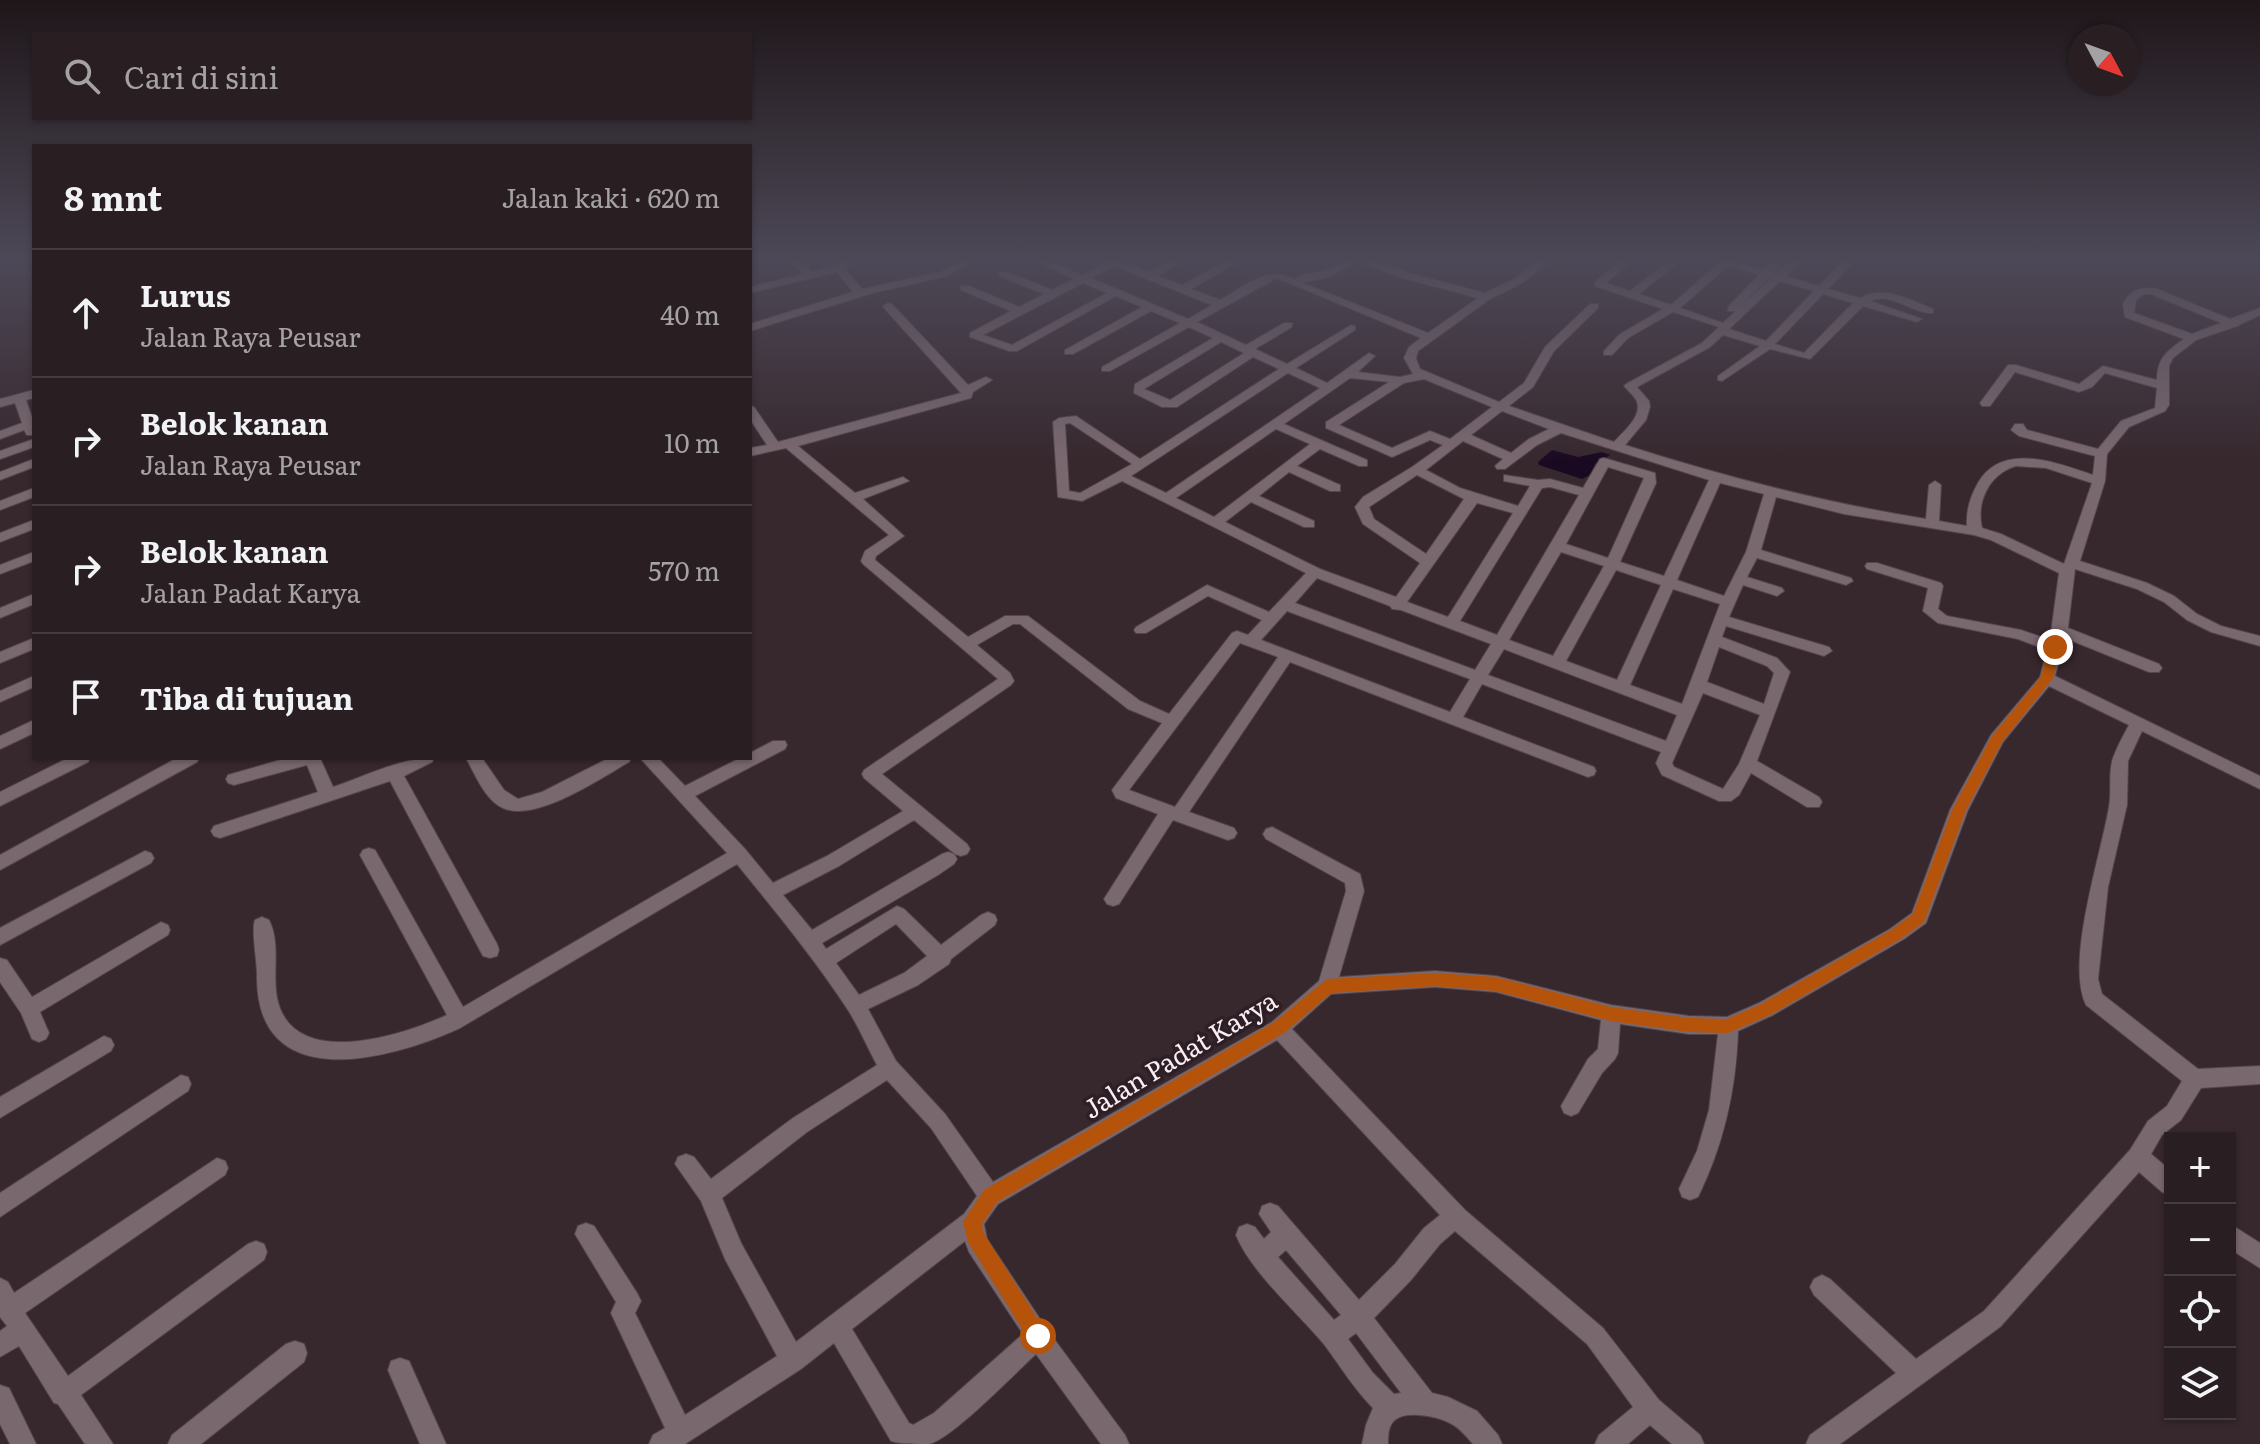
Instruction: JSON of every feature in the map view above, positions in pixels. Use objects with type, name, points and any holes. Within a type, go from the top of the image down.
[{"type":"street","points":[[906,325],[967,390]]},
{"type":"street","points":[[992,325],[974,335],[1013,349],[1056,325]]},
{"type":"street","points":[[1069,352],[1117,325]]},
{"type":"street","points":[[1106,369],[1185,325]]},
{"type":"street","points":[[1193,325],[1327,387]]},
{"type":"street","points":[[1219,339],[1137,389],[1166,404],[1173,404],[1287,325]]},
{"type":"street","points":[[1398,325],[1429,338]]},
{"type":"street","points":[[1447,325],[1413,349],[1411,365],[1422,376],[1498,407],[1716,478],[1844,510],[1976,531],[1996,537],[2069,567],[2142,586],[2216,629],[2260,641]]},
{"type":"street","points":[[1427,561],[1368,521],[1362,510],[1368,500],[1417,470],[1529,385],[1549,349],[1574,325]]},
{"type":"street","points":[[1608,353],[1624,336],[1643,325]]},
{"type":"street","points":[[1714,325],[1767,346],[1808,356],[1837,325]]},
{"type":"street","points":[[1617,446],[1644,410],[1643,400],[1630,386],[1706,345],[1722,325]]},
{"type":"street","points":[[1720,328],[1723,325]]},
{"type":"street","points":[[1722,378],[1767,346],[1788,325]]},
{"type":"street","points":[[2157,325],[2192,338]]},
{"type":"street","points":[[1272,834],[1354,879],[1355,891],[1327,986],[1435,979],[1496,984],[1611,1014],[1689,1025],[1728,1026],[1766,1009],[1897,934],[1919,918],[1959,810],[1997,739],[2047,678],[2058,638],[2069,567],[2099,481],[2101,454],[2125,424],[2159,411],[2163,405],[2161,385],[2164,361],[2192,338],[2229,325]]},
{"type":"street","points":[[1140,464],[1072,419],[1059,422],[1063,494],[1071,498],[1082,497],[1122,476],[1351,328]]},
{"type":"street","points":[[1167,498],[1348,374],[1369,356]]},
{"type":"street","points":[[1986,403],[2012,367],[2079,388],[2088,385],[2103,369],[2161,385]]},
{"type":"street","points":[[1348,374],[1400,380],[1422,376]]},
{"type":"street","points":[[967,390],[986,380]]},
{"type":"street","points":[[1400,380],[1330,425],[1392,453],[1430,435],[1457,440],[1506,462],[1533,442],[1559,429]]},
{"type":"street","points":[[752,452],[960,398],[967,395],[967,390]]},
{"type":"street","points":[[0,403],[32,395]]},
{"type":"street","points":[[19,398],[31,433]]},
{"type":"street","points":[[752,412],[782,446],[854,498],[897,536],[870,554],[868,561],[1006,681],[870,774],[916,811],[955,854],[929,873],[840,920],[810,941]]},
{"type":"street","points":[[1274,424],[1363,463]]},
{"type":"street","points":[[2019,427],[2017,430],[2023,433],[2101,454]]},
{"type":"street","points":[[1216,522],[1288,467],[1324,430]]},
{"type":"street","points":[[0,435],[31,433]]},
{"type":"street","points":[[0,455],[31,433]]},
{"type":"street","points":[[1453,720],[1558,546],[1604,462],[1652,478],[1613,563],[1556,665]]},
{"type":"street","points":[[1976,531],[1974,505],[1981,485],[1993,468],[2004,462],[2035,464],[2099,481]]},
{"type":"street","points":[[0,476],[32,464]]},
{"type":"street","points":[[1288,467],[1335,488]]},
{"type":"street","points":[[1417,470],[1455,491],[1519,510]]},
{"type":"street","points":[[1122,476],[1315,572],[1500,645],[1686,712]]},
{"type":"street","points":[[1509,478],[1538,484],[1550,483],[1587,493]]},
{"type":"street","points":[[1621,688],[1716,478]]},
{"type":"street","points":[[854,498],[903,481]]},
{"type":"street","points":[[1450,625],[1538,484]]},
{"type":"street","points":[[1932,525],[1935,485]]},
{"type":"street","points":[[1713,639],[1781,668],[1769,712],[1747,763],[1734,791],[1725,797],[1668,771],[1664,763],[1698,685],[1713,639],[1728,602],[1753,552],[1771,492]]},
{"type":"street","points":[[0,506],[32,493]]},
{"type":"street","points":[[1251,497],[1309,524]]},
{"type":"street","points":[[1397,606],[1469,502],[1476,499]]},
{"type":"street","points":[[0,538],[32,525]]},
{"type":"street","points":[[1558,546],[1728,602]]},
{"type":"street","points":[[1753,552],[1846,581]]},
{"type":"street","points":[[0,570],[32,557]]},
{"type":"street","points":[[1872,566],[1936,586],[1930,611],[1943,620],[2021,635],[2058,638],[2154,668]]},
{"type":"street","points":[[1252,640],[1315,572]]},
{"type":"street","points":[[1741,580],[1777,591]]},
{"type":"street","points":[[1141,630],[1207,590],[1271,619]]},
{"type":"street","points":[[0,613],[32,600]]},
{"type":"street","points":[[1284,604],[1671,749]]},
{"type":"street","points":[[966,645],[1010,619],[1023,619],[1134,705],[1174,722]]},
{"type":"street","points":[[1721,619],[1824,651]]},
{"type":"street","points":[[1228,833],[1122,794],[1120,790],[1237,636],[1588,771]]},
{"type":"street","points":[[0,658],[32,644]]},
{"type":"street","points":[[1113,899],[1287,655]]},
{"type":"street","points":[[2047,678],[2260,783]]},
{"type":"street","points":[[0,697],[32,682]]},
{"type":"street","points":[[1698,685],[1769,712]]},
{"type":"street","points":[[2137,724],[2120,761],[2118,805],[2099,887],[2088,979],[2093,999],[2195,1079],[2260,1075]]},
{"type":"street","points":[[0,743],[32,727]]},
{"type":"street","points":[[752,759],[779,745]]},
{"type":"street","points":[[0,800],[78,760]]},
{"type":"street","points":[[0,863],[187,760]]},
{"type":"street","points":[[234,779],[303,760]]},
{"type":"street","points":[[311,760],[328,795]]},
{"type":"street","points":[[220,831],[394,773],[422,760]]},
{"type":"street","points":[[475,760],[500,797],[518,806],[547,797],[619,760]]},
{"type":"street","points":[[586,1234],[629,1301],[624,1315],[671,1438],[792,1360],[972,1222],[990,1196],[938,1121],[889,1068],[856,1006],[810,941],[739,854],[650,760]]},
{"type":"street","points":[[683,795],[750,760]]},
{"type":"street","points":[[1747,763],[1813,802]]},
{"type":"street","points":[[394,773],[490,950]]},
{"type":"street","points":[[769,894],[833,861],[916,811]]},
{"type":"street","points":[[262,925],[268,947],[263,969],[265,996],[276,1022],[291,1041],[318,1050],[371,1048],[441,1028],[739,854]]},
{"type":"street","points":[[369,855],[459,1018]]},
{"type":"street","points":[[0,937],[145,858]]},
{"type":"street","points":[[823,961],[897,914],[942,958]]},
{"type":"street","points":[[856,1006],[911,979],[988,920]]},
{"type":"street","points":[[29,1009],[161,930]]},
{"type":"street","points":[[0,966],[29,1009],[39,1033]]},
{"type":"street","name":"Jalan Padat Karya","points":[[990,1196],[1279,1028],[1327,986]]},
{"type":"street","points":[[1571,1106],[1595,1066],[1608,1053],[1611,1014]]},
{"type":"street","points":[[1690,1189],[1699,1173],[1717,1117],[1727,1070],[1728,1026]]},
{"type":"street","points":[[1279,1028],[1456,1217],[1595,1336],[1650,1409],[1691,1444]]},
{"type":"street","points":[[0,1108],[104,1045]]},
{"type":"street","points":[[709,1194],[800,1125],[889,1068]]},
{"type":"street","points":[[1819,1444],[1992,1319],[2138,1157],[2155,1128],[2174,1113],[2195,1079]]},
{"type":"street","points":[[0,1206],[181,1084]]},
{"type":"street","points":[[2138,1157],[2164,1179]]},
{"type":"street","points":[[686,1164],[709,1194],[733,1251],[792,1360]]},
{"type":"street","points":[[0,1345],[10,1310],[217,1168]]},
{"type":"street","points":[[1270,1214],[1358,1317],[1424,1403]]},
{"type":"street","points":[[1332,1336],[1358,1317],[1403,1272],[1432,1236],[1456,1217]]},
{"type":"street","points":[[972,1222],[977,1244],[1038,1336],[1116,1444]]},
{"type":"street","points":[[1264,1255],[1287,1233]]},
{"type":"street","points":[[1247,1235],[1291,1292],[1332,1336],[1364,1382],[1391,1408]]},
{"type":"street","points":[[2236,1239],[2260,1257]]},
{"type":"street","points":[[63,1394],[256,1252]]},
{"type":"street","points":[[1822,1287],[1915,1374]]},
{"type":"street","points":[[10,1310],[63,1394],[100,1444]]},
{"type":"street","points":[[836,1324],[900,1432],[913,1439],[943,1422],[1038,1336]]},
{"type":"street","points":[[181,1444],[295,1353]]},
{"type":"street","points":[[400,1370],[433,1444]]},
{"type":"street","points":[[0,1397],[23,1444]]},
{"type":"street","points":[[1375,1444],[1380,1417],[1391,1408],[1413,1402],[1467,1419],[1489,1444]]},
{"type":"street","points":[[1611,1443],[1650,1409]]},
{"type":"shaded area","points":[[1552,450],[1578,457],[1602,452],[1610,455],[1595,464],[1590,475],[1582,479],[1539,465],[1538,462]]},
{"type":"route","points":[[1038,1336],[977,1244],[972,1222],[990,1196],[1279,1028],[1327,986],[1435,979],[1496,984],[1611,1014],[1689,1025],[1728,1026],[1766,1009],[1897,934],[1919,918],[1959,810],[1997,739],[2047,678],[2055,647]]}]
